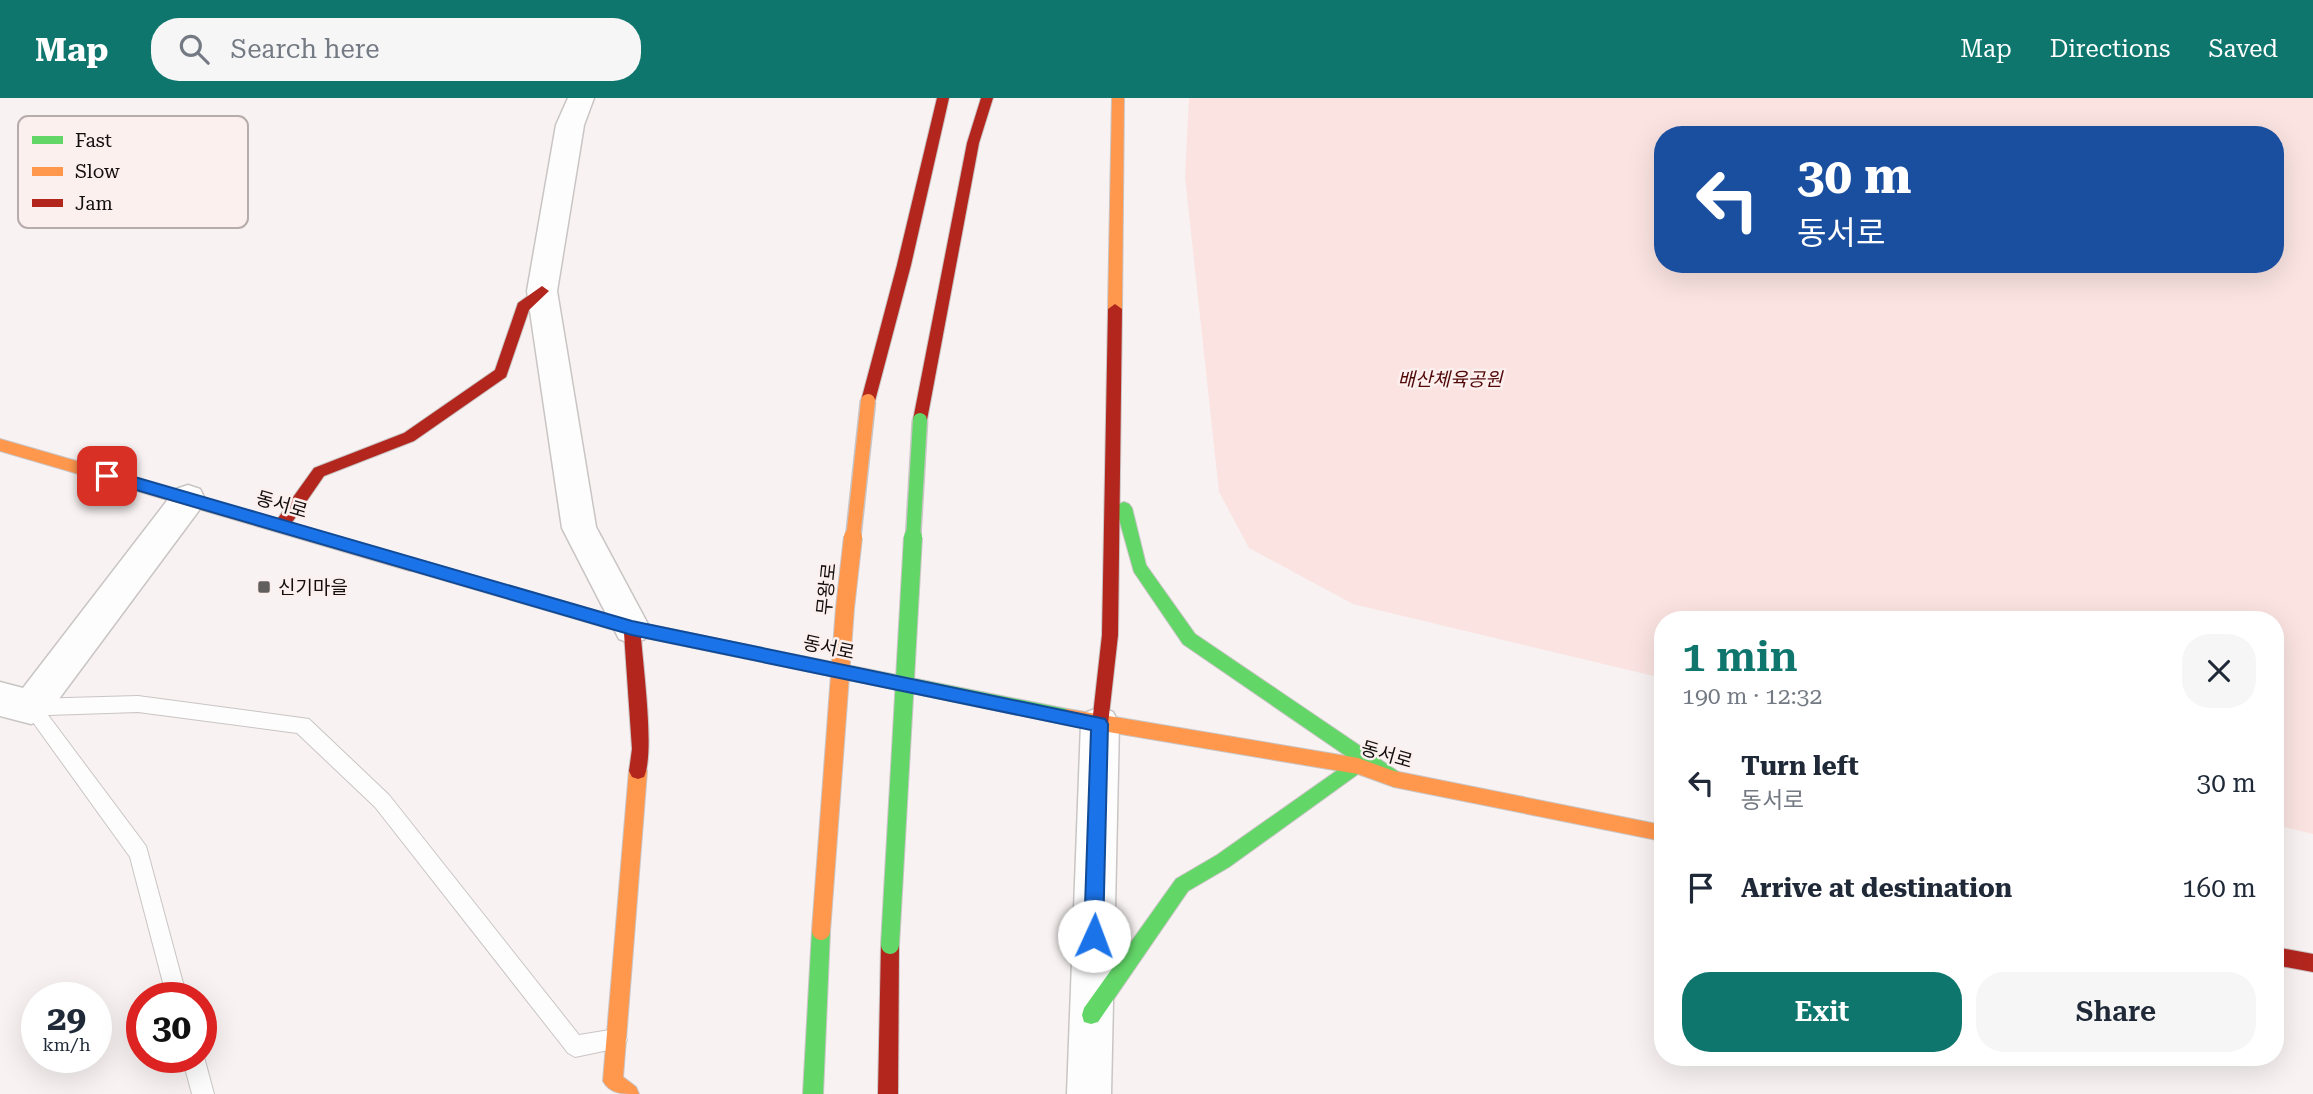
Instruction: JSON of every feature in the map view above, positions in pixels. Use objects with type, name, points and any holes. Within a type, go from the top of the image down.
[{"type":"main road","name":"무왕로","points":[[813,1094],[821,931],[845,608],[868,401],[904,265],[943,98]]},
{"type":"main road","points":[[888,1094],[890,945],[920,420],[973,143],[987,98]]},
{"type":"main road","points":[[1100,724],[1110,635],[1118,98]]},
{"type":"main road","points":[[281,526],[319,472],[409,437],[501,373],[523,307],[542,291]]},
{"type":"main road","name":"동서로","points":[[0,445],[632,628],[1100,724],[1358,766],[1394,779],[1654,831]]},
{"type":"main road","points":[[1111,455],[1139,567],[1189,639],[1394,779]]},
{"type":"main road","points":[[616,1090],[616,1040],[640,749],[632,628]]},
{"type":"main road","points":[[1091,1015],[1182,885],[1223,861],[1358,766]]},
{"type":"main road","points":[[2284,958],[2313,963]]},
{"type":"street","points":[[581,98],[570,125],[542,291],[579,528],[632,628]]},
{"type":"street","points":[[16,703],[188,499]]},
{"type":"street","points":[[1089,1094],[1100,724]]},
{"type":"lane","points":[[16,703],[139,853],[173,982]]},
{"type":"lane","points":[[16,703],[138,704],[302,724],[382,801],[575,1046],[616,1040]]},
{"type":"lane","points":[[197,1073],[203,1094]]},
{"type":"green space","name":"배산체육공원","points":[[1189,98],[2313,98],[2313,834],[2284,827],[2284,611],[1654,611],[1654,676],[1353,604],[1249,548],[1219,492],[1185,177]]},
{"type":"traffic: fast","points":[[890,945],[920,420]]},
{"type":"traffic: fast","points":[[1124,508],[1139,567],[1189,639],[1394,779]]},
{"type":"traffic: fast","points":[[762,655],[1067,717]]},
{"type":"traffic: fast","points":[[1091,1015],[1182,885],[1223,861],[1358,766]]},
{"type":"traffic: fast","points":[[813,1094],[821,931]]},
{"type":"traffic: slow","points":[[1115,309],[1118,98]]},
{"type":"traffic: slow","points":[[821,931],[845,608],[868,401]]},
{"type":"traffic: slow","points":[[0,445],[410,564]]},
{"type":"traffic: slow","points":[[1067,717],[1358,766],[1394,779],[1654,831]]},
{"type":"traffic: slow","points":[[629,1094],[613,1081],[638,771]]},
{"type":"traffic: jam","points":[[868,401],[904,265],[943,98]]},
{"type":"traffic: jam","points":[[920,420],[973,143],[987,98]]},
{"type":"traffic: jam","points":[[281,526],[319,472],[409,437],[501,373],[523,307],[542,291]]},
{"type":"traffic: jam","points":[[1100,724],[1110,635],[1115,309]]},
{"type":"traffic: jam","points":[[410,564],[632,628],[762,655]]},
{"type":"traffic: jam","points":[[632,628],[640,749],[638,771]]},
{"type":"traffic: jam","points":[[888,1094],[890,945]]},
{"type":"traffic: jam","points":[[2284,958],[2313,963]]},
{"type":"place","name":"신기마을","points":[[264,587]]},
{"type":"route","points":[[107,476],[632,628],[1100,724],[1094,936]]}]
